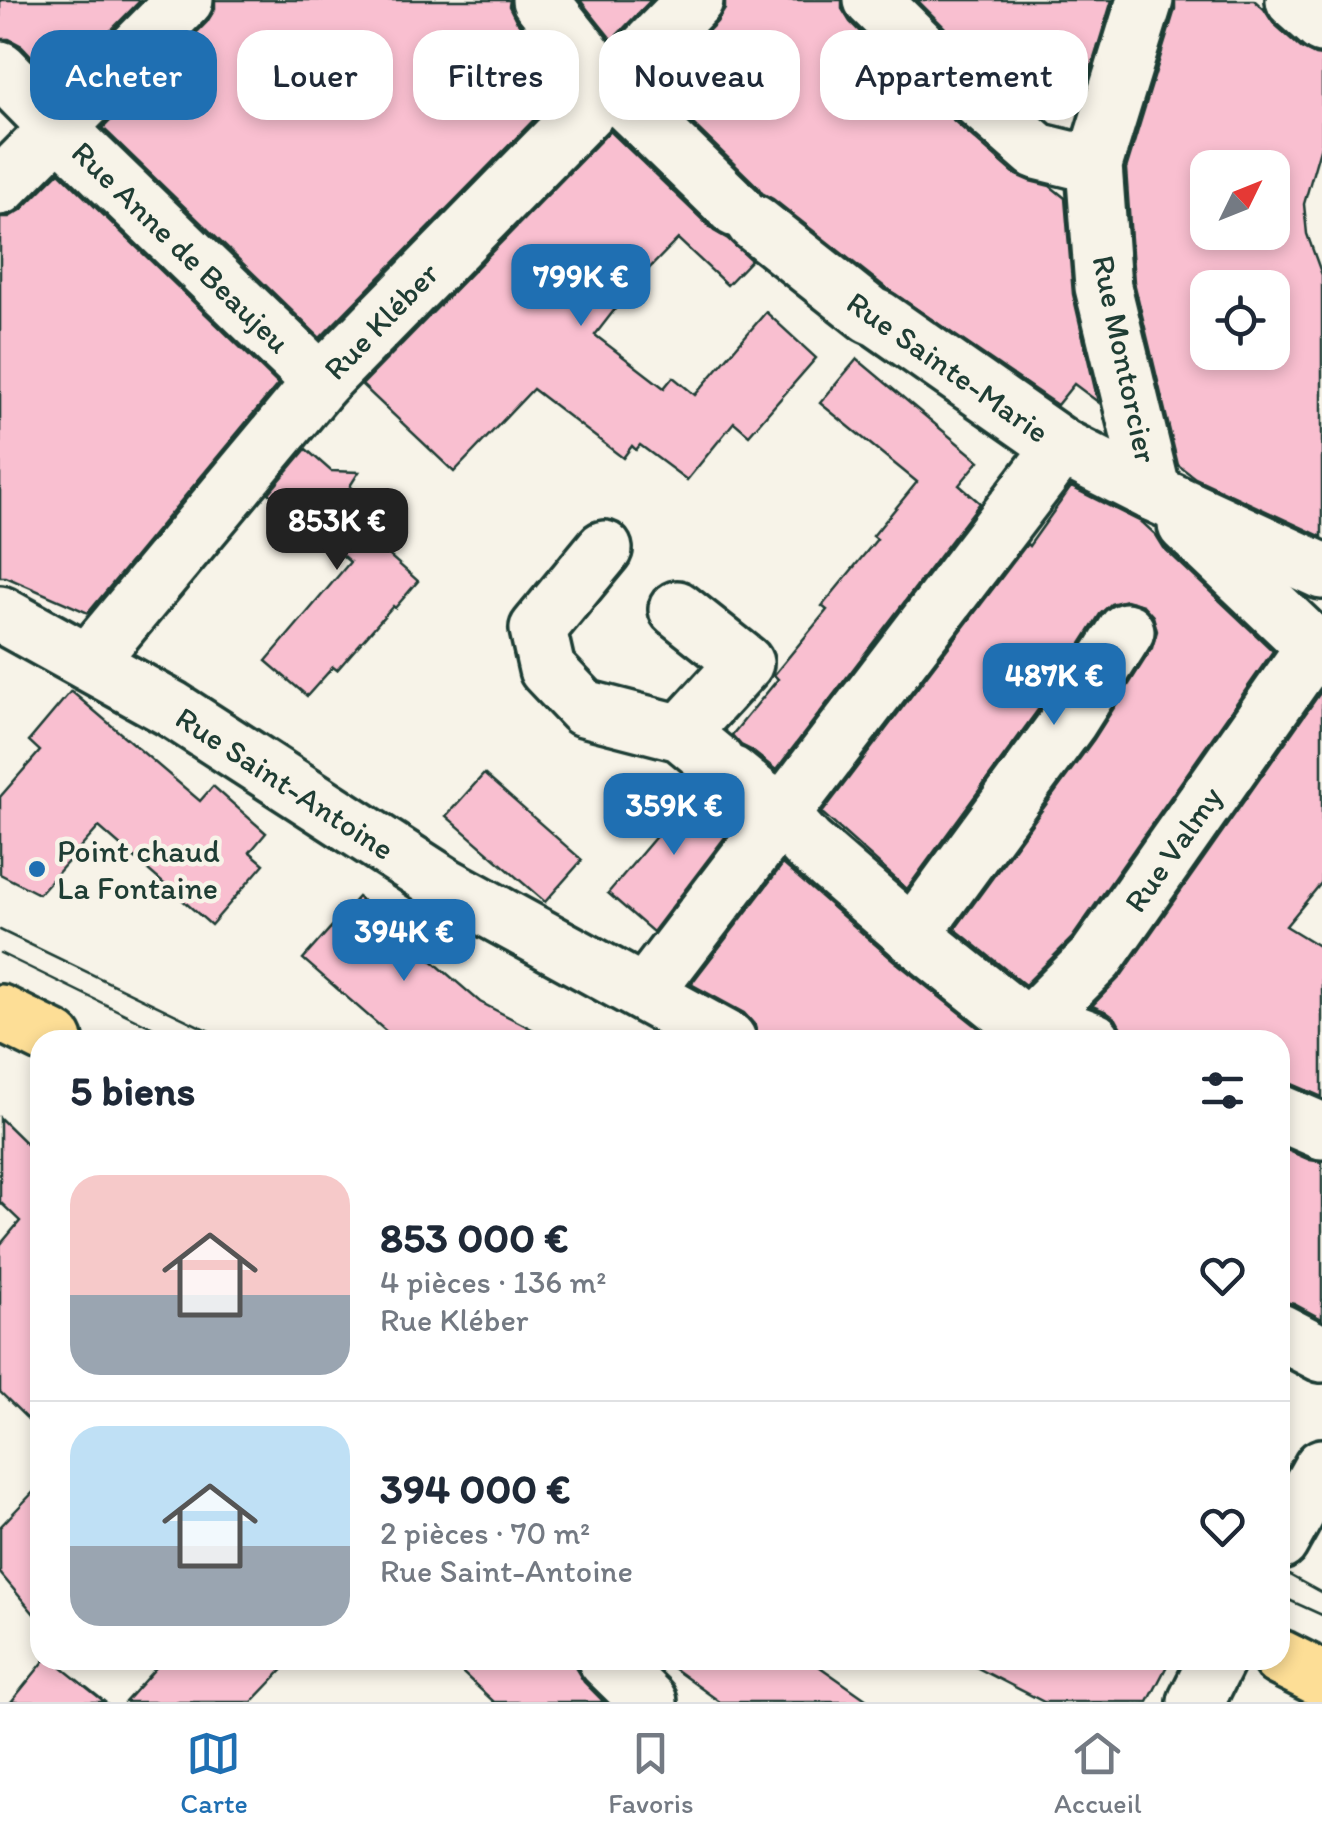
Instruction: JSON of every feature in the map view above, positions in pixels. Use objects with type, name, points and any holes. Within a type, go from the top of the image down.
[{"type":"main road","points":[[0,1013],[35,1030]]},
{"type":"main road","points":[[1290,1663],[1322,1679]]},
{"type":"street","points":[[0,187],[185,0]]},
{"type":"street","name":"Rue Sainte-Marie","points":[[540,0],[599,74]]},
{"type":"street","name":"Rue Kléber","points":[[665,30],[695,0]]},
{"type":"street","points":[[872,0],[1037,151],[1094,165]]},
{"type":"street","name":"Rue Montorcier","points":[[1145,0],[1094,165],[1103,287],[1153,494]]},
{"type":"street","name":"Rue Anne de Beaujeu","points":[[0,69],[321,382]]},
{"type":"street","name":"Rue Kléber","points":[[88,662],[321,382],[599,96]]},
{"type":"street","name":"Rue Sainte-Marie","points":[[645,120],[745,216],[870,315],[1062,447],[1153,494]]},
{"type":"street","points":[[645,993],[1062,447]]},
{"type":"street","points":[[1153,494],[1322,571]]},
{"type":"street","points":[[1153,494],[1318,651]]},
{"type":"street","points":[[604,548],[538,629],[547,668],[584,708],[709,757],[780,814],[806,844],[1019,1030]]},
{"type":"street","points":[[676,609],[745,663],[709,757]]},
{"type":"street","name":"Rue Saint-Antoine","points":[[0,614],[172,710],[446,886],[710,1030]]},
{"type":"street","points":[[912,935],[1069,721],[1126,631]]},
{"type":"street","name":"Rue Valmy","points":[[1028,1030],[1096,958],[1318,651]]},
{"type":"street","points":[[1290,1117],[1322,1131]]},
{"type":"street","points":[[1290,1337],[1322,1354]]},
{"type":"street","points":[[1290,1524],[1322,1467]]},
{"type":"street","points":[[616,1670],[648,1702]]},
{"type":"street","points":[[1196,1702],[1213,1670]]},
{"type":"building","points":[[0,0],[141,0],[111,30],[30,30],[30,54],[9,39],[0,39]]},
{"type":"building","points":[[215,0],[510,0],[509,6],[524,30],[413,30],[413,120],[534,120],[320,338],[103,128],[111,120],[217,120],[217,30],[199,30],[215,9]]},
{"type":"building","points":[[580,0],[651,0],[622,30],[604,30]]},
{"type":"building","points":[[725,0],[842,0],[842,9],[858,30],[820,30],[820,120],[953,120],[1016,175],[1050,186],[1065,198],[1073,294],[1098,402],[1074,384],[1057,405],[886,288],[762,193],[689,120],[800,120],[800,30],[709,30],[725,9]]},
{"type":"building","points":[[917,0],[1112,0],[1088,78],[1088,30],[947,30]]},
{"type":"building","points":[[1175,0],[1254,0],[1301,48],[1322,56],[1322,142],[1304,204],[1307,234],[1322,275],[1322,537],[1195,478],[1178,465],[1134,282],[1126,169]]},
{"type":"building","points":[[610,131],[714,231],[751,260],[727,285],[678,239],[636,282],[595,335],[664,388],[673,377],[695,395],[766,312],[816,358],[749,435],[734,422],[687,480],[640,445],[636,450],[632,446],[623,458],[533,389],[454,472],[362,385]]},
{"type":"building","points":[[59,172],[278,384],[88,613],[0,577],[0,217],[21,210]]},
{"type":"building","points":[[857,359],[979,461],[959,485],[980,503],[776,770],[732,735],[778,679],[774,675],[827,610],[822,606],[917,482],[820,403]]},
{"type":"building","points":[[306,449],[331,471],[359,472],[350,486],[390,522],[373,541],[418,581],[337,670],[333,667],[307,696],[266,661],[350,562],[269,493]]},
{"type":"building","points":[[1071,487],[1143,523],[1164,548],[1273,651],[1072,938],[1025,985],[955,929],[1094,739],[1152,648],[1157,631],[1153,616],[1143,605],[1126,600],[1111,604],[1100,614],[1043,703],[907,889],[822,813]]},
{"type":"building","points":[[1322,690],[1322,882],[1286,926],[1322,948],[1322,1097],[1290,1084],[1290,1030],[1122,1030],[1116,1019],[1092,1006],[1121,976]]},
{"type":"building","points":[[71,691],[200,801],[213,786],[266,833],[250,852],[264,864],[211,925],[99,827],[39,894],[0,874],[0,797],[40,751],[29,741]]},
{"type":"building","points":[[484,774],[582,860],[545,902],[446,816]]},
{"type":"building","points":[[693,784],[738,820],[653,932],[608,893],[687,800],[683,796]]},
{"type":"building","points":[[783,864],[981,1030],[756,1030],[744,1013],[691,984]]},
{"type":"building","points":[[358,897],[480,1002],[534,1030],[385,1030],[303,959]]},
{"type":"building","points":[[0,1118],[30,1147],[30,1421],[0,1392],[0,1245],[20,1221],[0,1202]]},
{"type":"building","points":[[1290,1151],[1322,1162],[1322,1319],[1290,1303]]},
{"type":"building","points":[[30,1496],[30,1609],[0,1573],[0,1527]]},
{"type":"building","points":[[37,1670],[65,1670],[105,1702],[11,1702]]},
{"type":"building","points":[[154,1670],[282,1670],[252,1702],[125,1702]]},
{"type":"building","points":[[460,1670],[577,1670],[604,1702],[494,1702]]},
{"type":"building","points":[[676,1670],[824,1670],[870,1702],[720,1702]]},
{"type":"building","points":[[982,1670],[1165,1670],[1148,1702],[1044,1702]]},
{"type":"tram line","points":[[0,930],[207,1030]]},
{"type":"tram line","points":[[0,953],[158,1030]]},
{"type":"tram line","points":[[1290,1575],[1322,1593]]},
{"type":"tram line","points":[[1290,1601],[1322,1615]]},
{"type":"place","name":"Point chaud La Fontaine","points":[[37,869]]}]
